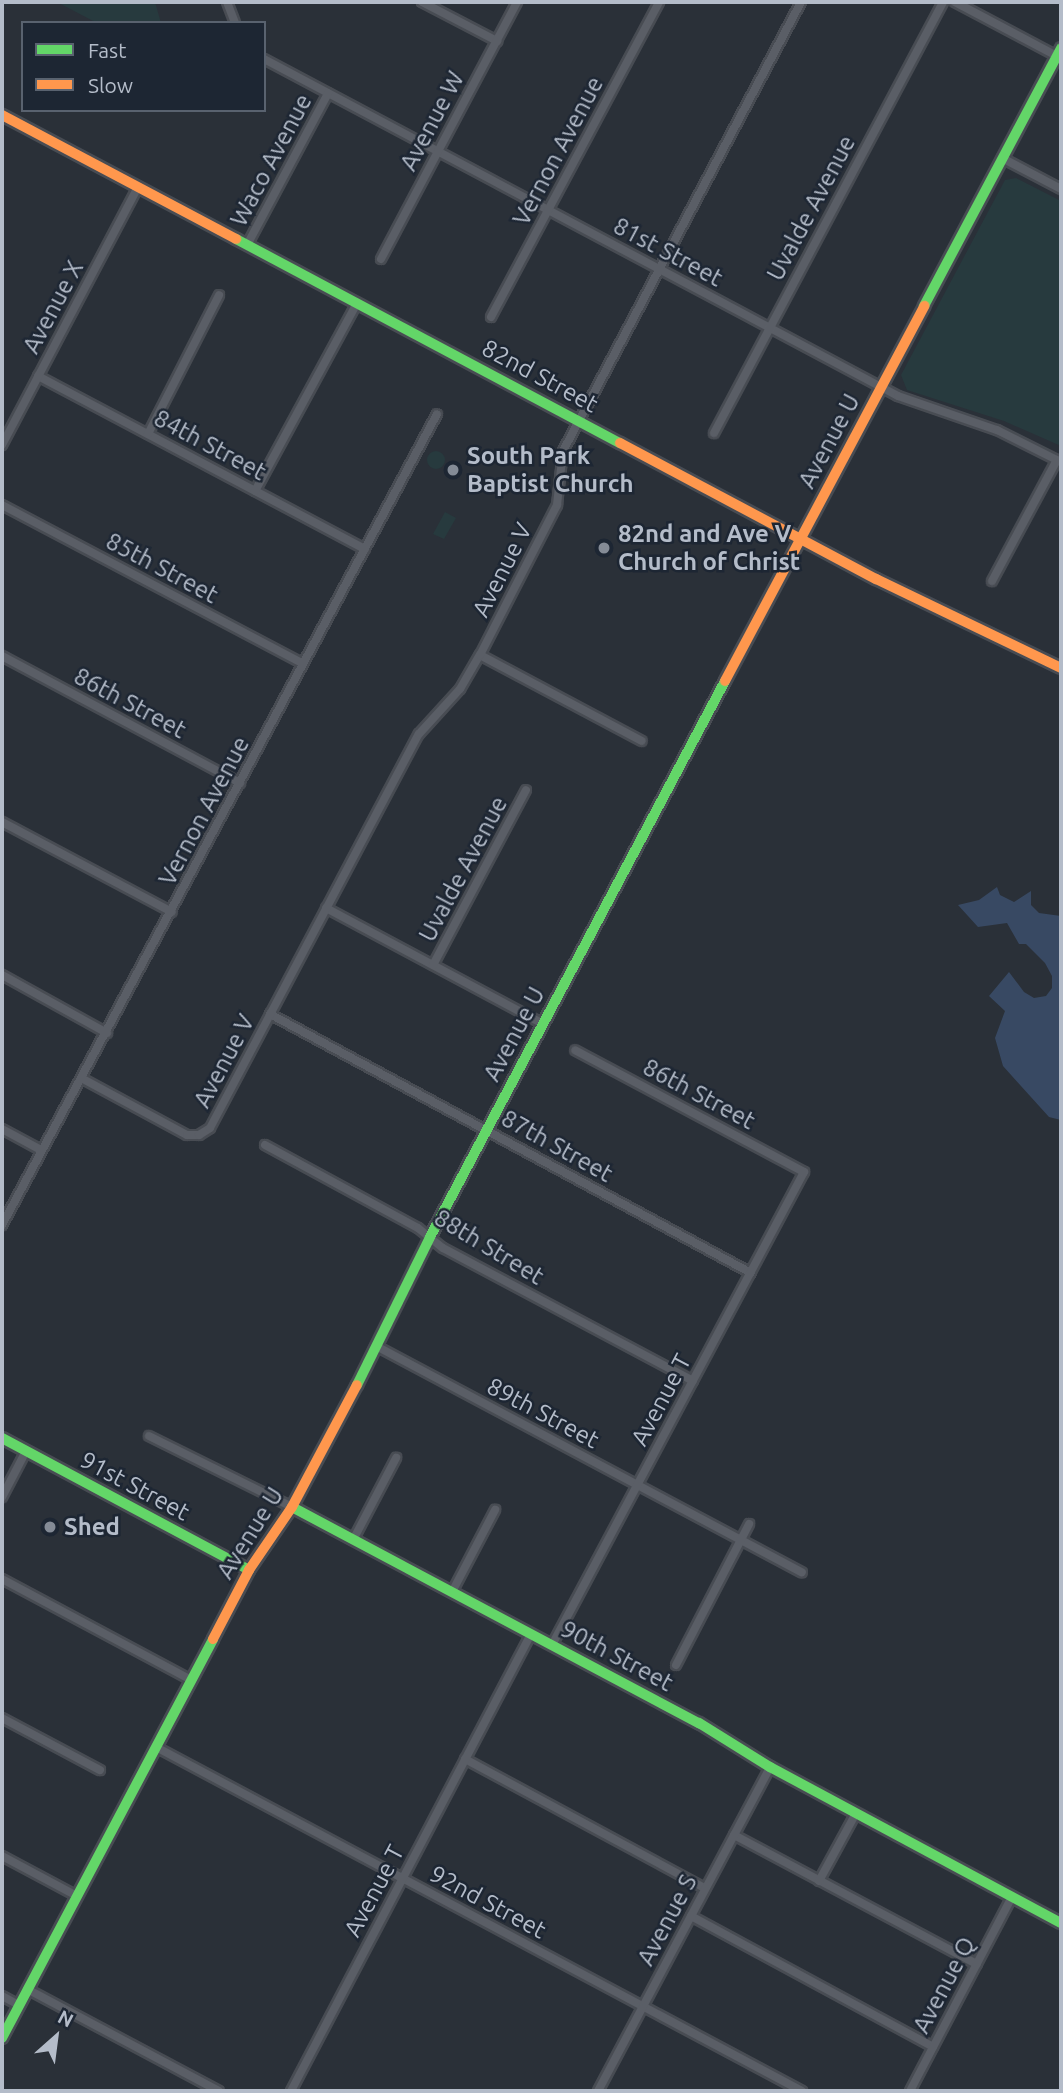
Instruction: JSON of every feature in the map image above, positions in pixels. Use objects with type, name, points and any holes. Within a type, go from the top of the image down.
[{"type":"street","points":[[228,2],[234,21]]},
{"type":"street","points":[[422,2],[497,41]]},
{"type":"street","name":"Avenue W","points":[[381,259],[517,2]]},
{"type":"street","name":"Vernon Avenue","points":[[491,317],[659,2]]},
{"type":"street","name":"Avenue V","points":[[83,1079],[187,1135],[199,1135],[210,1128],[419,734],[460,690],[480,655],[557,505],[559,463],[578,421],[801,2]]},
{"type":"street","name":"Uvalde Avenue","points":[[714,433],[943,2]]},
{"type":"street","points":[[955,2],[1059,52]]},
{"type":"street","name":"Avenue U","points":[[2,2038],[249,1570],[292,1507],[378,1347],[430,1237],[1059,52]]},
{"type":"street","name":"81st Street","points":[[266,60],[882,386],[933,411],[997,430],[1059,461]]},
{"type":"street","name":"Waco Avenue","points":[[247,245],[328,93]]},
{"type":"street","name":"82nd Street","points":[[2,115],[801,539],[1061,668]]},
{"type":"street","points":[[1002,158],[1061,189]]},
{"type":"street","name":"Avenue X","points":[[2,445],[138,187]]},
{"type":"street","points":[[148,434],[219,295]]},
{"type":"street","points":[[255,491],[356,303]]},
{"type":"street","name":"84th Street","points":[[38,376],[365,549]]},
{"type":"street","name":"Vernon Avenue","points":[[2,1225],[41,1150],[83,1079],[437,414]]},
{"type":"street","points":[[992,581],[1059,461]]},
{"type":"street","name":"85th Street","points":[[2,505],[303,664]]},
{"type":"street","points":[[480,655],[642,741]]},
{"type":"street","name":"86th Street","points":[[2,656],[240,783]]},
{"type":"street","name":"Uvalde Avenue","points":[[433,965],[526,790]]},
{"type":"street","points":[[2,822],[172,912]]},
{"type":"street","points":[[326,908],[543,1024]]},
{"type":"street","points":[[2,975],[107,1033]]},
{"type":"street","name":"87th Street","points":[[271,1014],[751,1273]]},
{"type":"street","name":"86th Street","points":[[575,1050],[804,1172]]},
{"type":"street","points":[[2,1129],[41,1150]]},
{"type":"street","name":"88th Street","points":[[265,1145],[693,1381]]},
{"type":"street","name":"Avenue T","points":[[552,1645],[804,1172]]},
{"type":"street","name":"89th Street","points":[[378,1347],[802,1572]]},
{"type":"street","name":"90th Street","points":[[149,1436],[292,1507],[699,1723],[770,1767],[1061,1923]]},
{"type":"street","name":"91st Street","points":[[2,1438],[249,1570]]},
{"type":"street","points":[[2,1497],[26,1451]]},
{"type":"street","points":[[353,1540],[396,1458]]},
{"type":"street","points":[[452,1592],[495,1510]]},
{"type":"street","points":[[676,1665],[749,1524]]},
{"type":"street","points":[[2,1579],[191,1680]]},
{"type":"street","name":"Avenue T","points":[[290,2091],[531,1634]]},
{"type":"street","points":[[2,1718],[100,1770]]},
{"type":"street","name":"92nd Street","points":[[156,1747],[802,2091]]},
{"type":"street","points":[[466,1759],[705,1888]]},
{"type":"street","name":"Avenue S","points":[[598,2091],[770,1767]]},
{"type":"street","points":[[819,1881],[856,1813]]},
{"type":"street","points":[[734,1835],[976,1964]]},
{"type":"street","points":[[2,1856],[77,1896]]},
{"type":"street","name":"Avenue Q","points":[[909,2091],[1012,1897]]},
{"type":"street","points":[[691,1916],[933,2048]]},
{"type":"street","points":[[27,1989],[219,2091]]},
{"type":"street","points":[[2,1996],[19,2005]]},
{"type":"green space","points":[[57,2],[155,2],[160,21],[93,21]]},
{"type":"green space","points":[[1016,178],[1061,201],[1061,446],[1004,421],[907,390],[901,375],[1005,180]]},
{"type":"green space","points":[[436,451],[442,454],[445,460],[442,466],[436,469],[430,466],[427,460],[430,454]]},
{"type":"green space","points":[[445,512],[456,518],[444,539],[433,534]]},
{"type":"water","points":[[997,887],[1000,895],[1014,902],[1031,891],[1031,905],[1039,913],[1061,916],[1061,1120],[1049,1117],[1003,1066],[995,1038],[1005,1011],[989,996],[1009,972],[1024,992],[1034,998],[1046,996],[1052,988],[1052,976],[1045,963],[1026,944],[1019,944],[1007,923],[978,927],[958,905],[979,900]]},
{"type":"traffic: fast","points":[[924,306],[1061,48]]},
{"type":"traffic: fast","points":[[236,239],[620,443]]},
{"type":"traffic: fast","points":[[357,1385],[430,1237],[725,681]]},
{"type":"traffic: fast","points":[[2,1438],[249,1570]]},
{"type":"traffic: fast","points":[[292,1507],[699,1723],[770,1767],[1061,1923]]},
{"type":"traffic: fast","points":[[2,2038],[213,1639]]},
{"type":"traffic: slow","points":[[2,115],[236,239]]},
{"type":"traffic: slow","points":[[725,681],[924,306]]},
{"type":"traffic: slow","points":[[620,443],[876,579],[1061,668]]},
{"type":"traffic: slow","points":[[213,1639],[249,1570],[292,1507],[357,1385]]},
{"type":"place","name":"South Park Baptist Church","points":[[453,470]]},
{"type":"place","name":"82nd and Ave V Church of Christ","points":[[604,548]]},
{"type":"place","name":"Shed","points":[[50,1527]]}]
